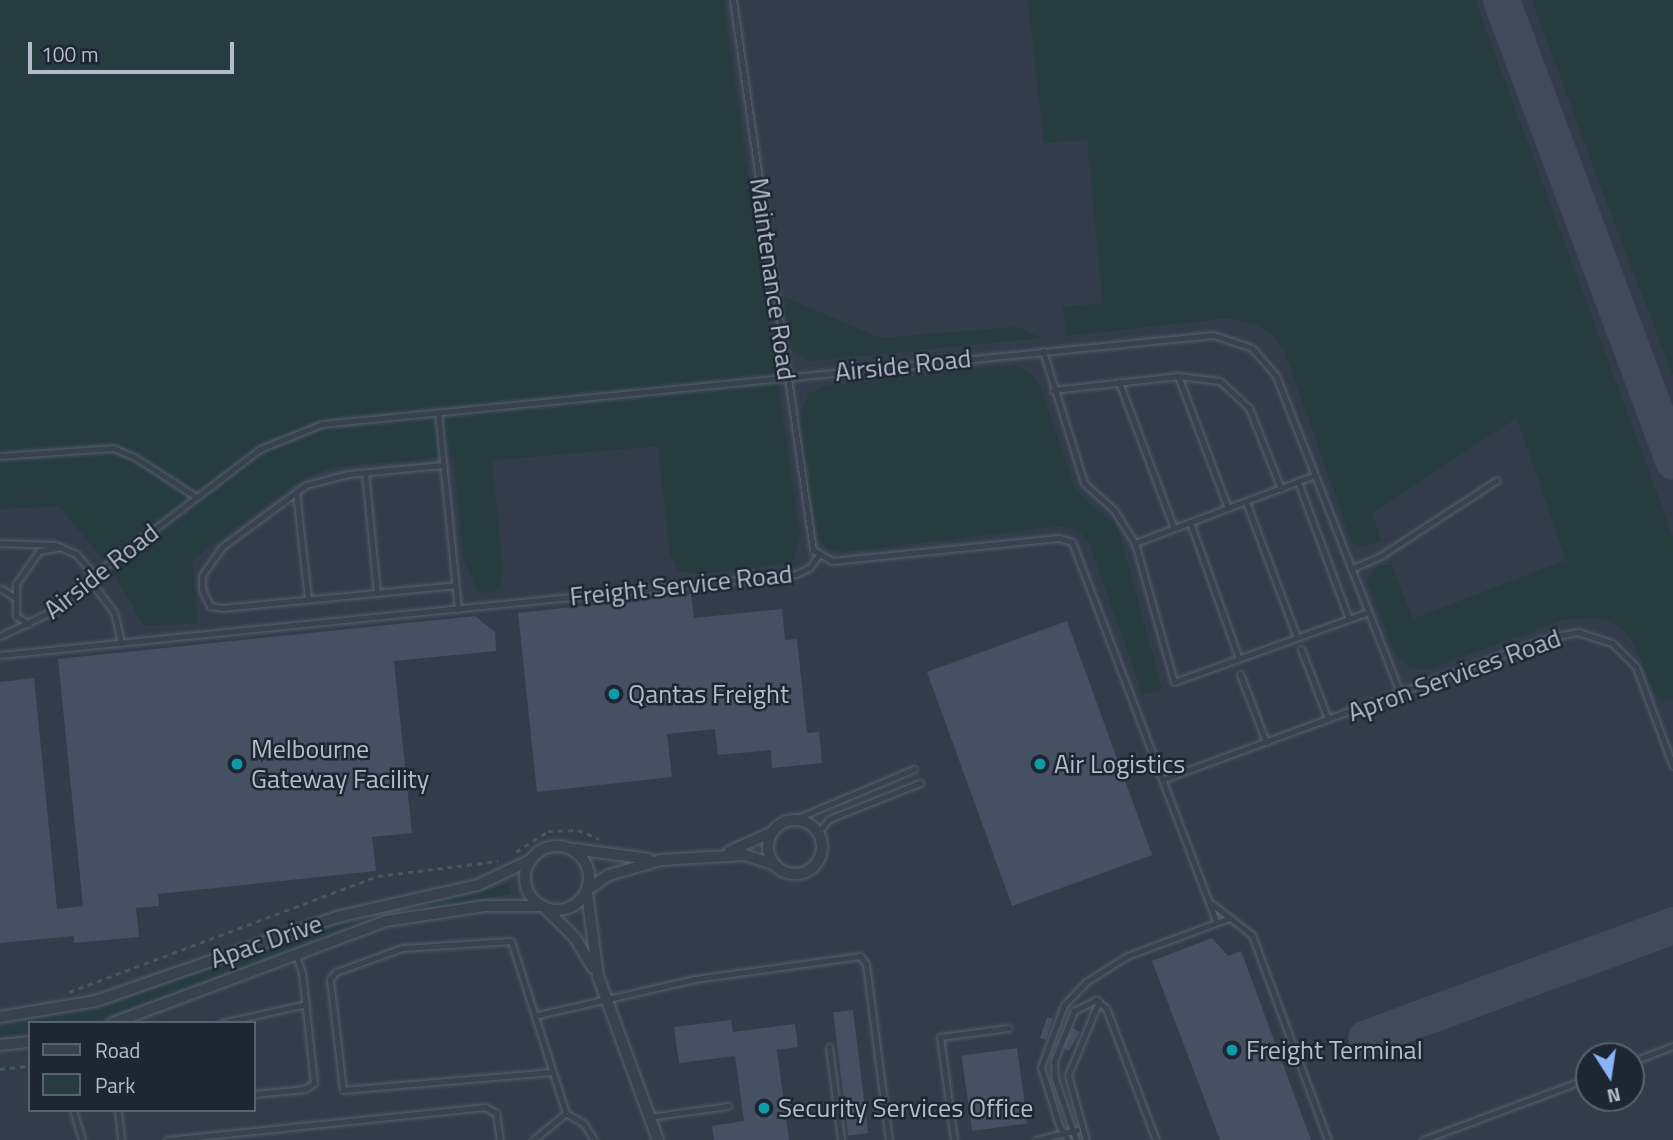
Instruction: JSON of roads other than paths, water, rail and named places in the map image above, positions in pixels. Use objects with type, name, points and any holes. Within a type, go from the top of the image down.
[{"type":"street","points":[[658,1140],[598,976],[575,938],[526,886],[531,860],[549,847],[566,847],[621,858],[661,860],[718,854],[745,855],[794,874],[810,869],[820,856],[820,839],[808,824],[788,822],[745,847],[718,854]]},
{"type":"street","points":[[775,830],[768,845],[775,865]]},
{"type":"street","points":[[566,847],[586,864],[598,976]]},
{"type":"street","name":"Apac Drive","points":[[0,1017],[96,1001],[324,920],[478,885],[531,860]]},
{"type":"street","points":[[543,907],[569,908],[609,874],[661,860]]},
{"type":"street","name":"Apac Drive","points":[[118,1021],[386,921],[427,912],[508,904],[543,907]]},
{"type":"street","points":[[0,1045],[28,1042]]},
{"type":"lane","name":"Maintenance Road","points":[[733,0],[786,377],[812,547],[818,556]]},
{"type":"lane","name":"Airside Road","points":[[0,636],[32,623],[78,593],[92,577],[260,449],[293,432],[322,424],[1196,335],[1240,341],[1261,354],[1276,376],[1400,693]]},
{"type":"lane","points":[[1043,351],[1084,483],[1114,510],[1135,542],[1174,682],[1368,612]]},
{"type":"lane","points":[[1053,390],[1178,376],[1220,381],[1244,401],[1281,489]]},
{"type":"lane","points":[[1178,376],[1228,508]]},
{"type":"lane","points":[[1118,382],[1174,528]]},
{"type":"lane","points":[[438,412],[458,609]]},
{"type":"lane","points":[[0,456],[113,449],[136,458],[196,497]]},
{"type":"lane","points":[[443,465],[326,478],[296,492],[222,547],[202,576],[202,589],[210,606],[222,607],[455,585]]},
{"type":"lane","points":[[365,472],[377,593]]},
{"type":"lane","points":[[1135,542],[1315,475]]},
{"type":"lane","points":[[1351,569],[1382,555],[1497,480]]},
{"type":"lane","points":[[1298,482],[1349,619]]},
{"type":"lane","points":[[296,492],[308,599]]},
{"type":"lane","points":[[1245,502],[1297,638]]},
{"type":"lane","points":[[1189,522],[1239,659]]},
{"type":"lane","name":"Freight Service Road","points":[[0,655],[796,574],[809,568],[818,556],[832,561],[1068,538],[1076,546],[1216,922]]},
{"type":"lane","points":[[0,543],[47,543],[62,547],[80,557],[114,612],[121,643]]},
{"type":"lane","points":[[32,623],[18,619],[14,597],[16,584],[35,555],[62,547]]},
{"type":"lane","points":[[0,589],[14,597]]},
{"type":"lane","name":"Apron Services Road","points":[[1164,779],[1546,638],[1591,634],[1612,643],[1636,667],[1673,766]]},
{"type":"lane","points":[[1301,649],[1328,719]]},
{"type":"lane","points":[[1240,674],[1266,742]]},
{"type":"lane","points":[[788,822],[914,769]]},
{"type":"lane","points":[[820,839],[820,830],[829,819],[920,783]]},
{"type":"lane","points":[[1209,900],[1252,935],[1328,1140]]},
{"type":"lane","points":[[1068,1140],[1063,1134],[1041,1067],[1064,1005],[1112,964],[1229,918]]},
{"type":"lane","points":[[552,1072],[343,1090],[330,979],[393,950],[507,939],[513,945],[538,1015],[538,1030],[566,1113],[584,1124],[594,1140]]},
{"type":"lane","points":[[256,1094],[313,1086],[306,1004],[296,955]]},
{"type":"lane","points":[[538,1015],[606,997],[695,979],[863,957],[889,1140]]},
{"type":"lane","points":[[1086,1140],[1068,1075],[1099,1001]]},
{"type":"lane","points":[[1076,1140],[1055,1079],[1054,1061],[1076,1009],[1099,1001]]},
{"type":"lane","points":[[1099,1001],[1108,1013],[1156,1140]]},
{"type":"lane","points":[[231,1021],[306,1004]]},
{"type":"lane","points":[[954,1140],[940,1037],[1008,1028]]},
{"type":"lane","points":[[1645,1057],[1673,1046]]},
{"type":"lane","points":[[829,1047],[841,1140]]},
{"type":"lane","points":[[1423,1140],[1575,1083]]},
{"type":"lane","points":[[649,1117],[728,1106]]},
{"type":"lane","points":[[167,1140],[485,1107],[496,1113],[500,1139]]},
{"type":"lane","points":[[75,1112],[82,1140]]},
{"type":"lane","points":[[118,1112],[121,1140]]},
{"type":"lane","points":[[533,1140],[566,1113]]},
{"type":"lane","points":[[1036,1140],[1083,1128]]},
{"type":"place","name":"Qantas Freight","points":[[614,694]]},
{"type":"place","name":"Melbourne Gateway Facility","points":[[237,764]]},
{"type":"place","name":"Air Logistics","points":[[1040,764]]},
{"type":"place","name":"Freight Terminal","points":[[1232,1050]]},
{"type":"place","name":"Security Services Office","points":[[764,1108]]}]
